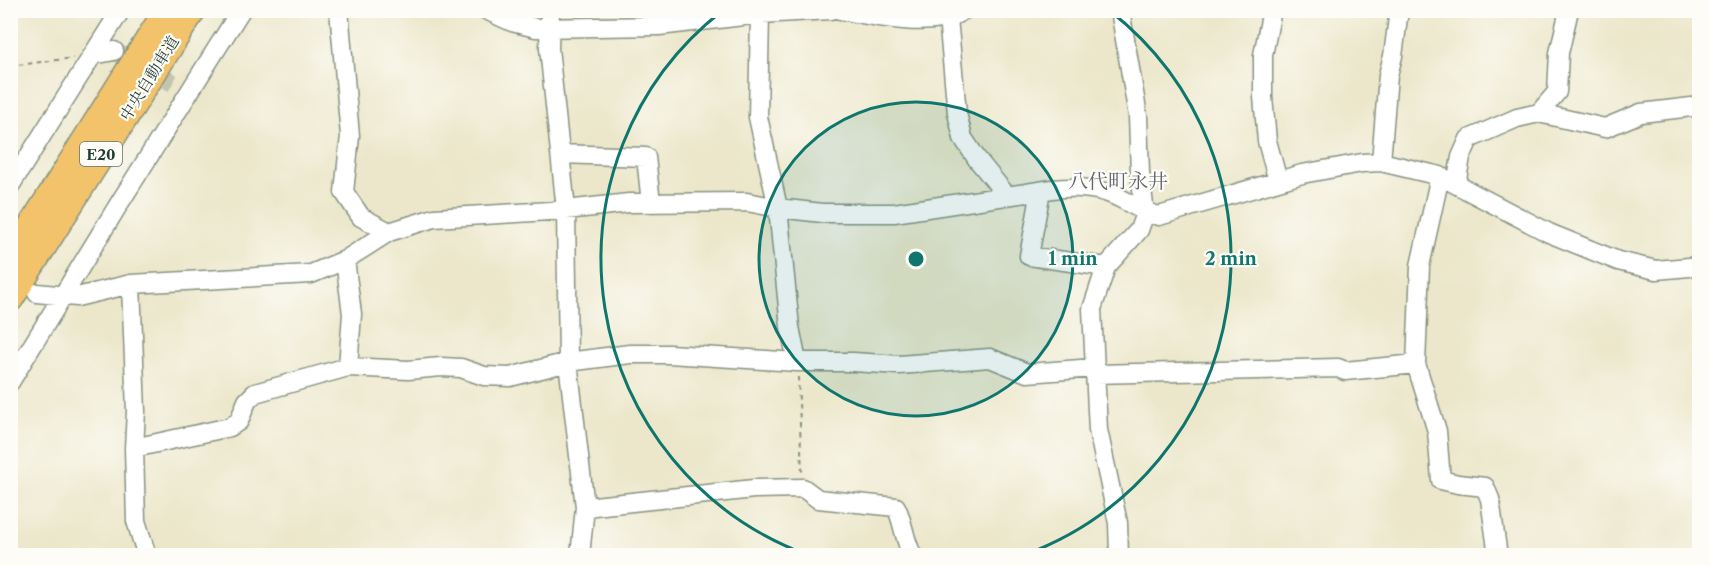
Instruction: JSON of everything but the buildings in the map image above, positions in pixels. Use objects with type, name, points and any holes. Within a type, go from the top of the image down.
[{"type":"highway","name":"中央自動車道","points":[[10,261],[168,10]]},
{"type":"highway","name":"中央自動車道","points":[[10,298],[192,10]]},
{"type":"street","points":[[10,186],[121,10]]},
{"type":"street","points":[[10,382],[62,297],[181,88],[240,10]]},
{"type":"street","points":[[339,10],[350,136],[344,192],[361,217],[389,232]]},
{"type":"street","points":[[486,10],[512,22],[536,28],[549,19],[659,26],[765,13],[831,10]]},
{"type":"street","points":[[840,10],[905,21],[956,14],[957,113],[963,138],[1007,196]]},
{"type":"street","points":[[1119,555],[1118,523],[1098,430],[1092,309],[1106,267],[1139,230],[1145,213],[1140,173],[1138,116],[1120,10]]},
{"type":"street","points":[[1272,10],[1263,55],[1263,97],[1267,141],[1278,181]]},
{"type":"street","points":[[1381,162],[1388,75],[1399,10]]},
{"type":"street","points":[[1539,113],[1557,92],[1559,52],[1569,10]]},
{"type":"street","points":[[765,13],[758,117],[778,208],[790,327],[797,362]]},
{"type":"street","points":[[549,19],[549,48],[566,210],[568,362],[585,507],[580,555]]},
{"type":"street","points":[[93,55],[114,51]]},
{"type":"street","points":[[1498,555],[1490,499],[1485,487],[1441,480],[1437,431],[1416,364],[1420,266],[1448,180],[1469,139],[1517,118],[1539,113],[1605,128],[1641,113],[1700,106]]},
{"type":"street","points":[[560,154],[646,157],[651,203]]},
{"type":"street","points":[[37,293],[77,297],[131,284],[311,274],[345,260],[389,232],[434,218],[566,210],[629,203],[747,202],[822,213],[894,213],[1078,187],[1108,193],[1145,213],[1159,216],[1302,174],[1362,163],[1381,162],[1448,180],[1549,233],[1618,261],[1656,270],[1700,266]]},
{"type":"street","points":[[1041,191],[1029,256],[1106,267]]},
{"type":"street","points":[[345,260],[352,314],[348,367]]},
{"type":"street","points":[[131,284],[136,411],[134,448],[136,521],[147,555]]},
{"type":"street","points":[[134,448],[230,427],[239,421],[247,401],[255,393],[348,367],[408,370],[461,368],[484,376],[510,377],[568,362],[630,354],[899,365],[990,358],[1027,373],[1338,368],[1345,370],[1416,364]]},
{"type":"street","points":[[585,507],[754,489],[803,488],[818,499],[896,507],[913,555]]},
{"type":"path","points":[[10,66],[93,55]]},
{"type":"path","points":[[797,362],[803,488]]},
{"type":"tunnel","points":[[114,51],[173,83]]},
{"type":"district","name":"八代町永井","points":[[1118,181]]}]
